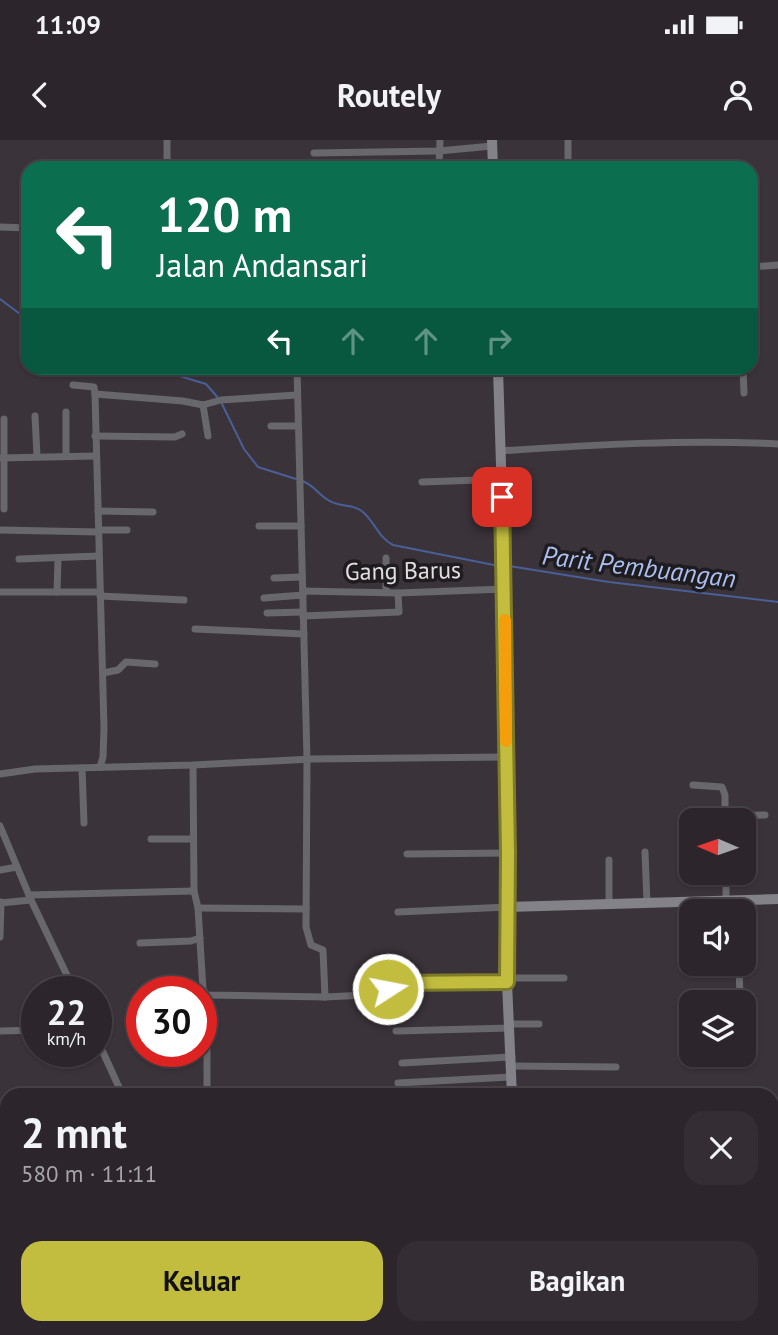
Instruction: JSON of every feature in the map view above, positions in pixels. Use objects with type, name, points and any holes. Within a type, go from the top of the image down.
[{"type":"street","points":[[167,140],[167,161]]},
{"type":"street","points":[[439,161],[440,140]]},
{"type":"street","points":[[568,140],[568,161]]},
{"type":"street","points":[[314,153],[439,151],[492,143],[493,161]]},
{"type":"street","points":[[0,227],[21,228]]},
{"type":"street","points":[[758,266],[778,265]]},
{"type":"street","points":[[297,375],[307,759],[306,927],[311,945],[323,950],[325,997]]},
{"type":"street","points":[[498,375],[504,562],[507,980],[512,1088]]},
{"type":"street","points":[[743,375],[744,393]]},
{"type":"street","points":[[73,385],[91,385],[95,394],[103,673],[104,752],[100,767]]},
{"type":"street","points":[[95,394],[208,404],[221,400],[297,396]]},
{"type":"street","points":[[208,404],[208,436]]},
{"type":"street","points":[[66,412],[66,455]]},
{"type":"street","points":[[34,416],[37,456]]},
{"type":"street","points":[[4,419],[4,509]]},
{"type":"street","points":[[271,426],[298,426]]},
{"type":"street","points":[[95,436],[175,437],[182,434]]},
{"type":"street","points":[[500,451],[593,445],[778,444]]},
{"type":"street","points":[[2,458],[96,456]]},
{"type":"street","points":[[422,482],[479,480],[502,476]]},
{"type":"street","points":[[98,511],[153,512]]},
{"type":"street","points":[[260,526],[301,526]]},
{"type":"street","points":[[0,530],[127,530]]},
{"type":"street","points":[[19,559],[99,555]]},
{"type":"street","points":[[386,558],[386,592]]},
{"type":"street","points":[[57,592],[58,559]]},
{"type":"street","points":[[274,578],[302,577]]},
{"type":"street","name":"Gang Barus","points":[[264,598],[303,593],[398,593],[504,583]]},
{"type":"street","points":[[0,592],[57,592],[184,600]]},
{"type":"street","points":[[267,613],[399,612],[398,593]]},
{"type":"street","points":[[195,629],[304,634]]},
{"type":"street","points":[[103,673],[118,670],[126,662],[155,663]]},
{"type":"street","points":[[0,774],[35,769],[307,759],[506,757]]},
{"type":"street","points":[[193,765],[194,891],[198,908],[202,976]]},
{"type":"street","points":[[82,768],[84,823]]},
{"type":"street","points":[[694,785],[722,787],[725,808]]},
{"type":"street","points":[[756,816],[765,815]]},
{"type":"street","points":[[0,826],[30,898],[67,976]]},
{"type":"street","points":[[152,839],[192,839]]},
{"type":"street","points":[[645,852],[647,903]]},
{"type":"street","points":[[407,854],[508,853]]},
{"type":"street","points":[[609,860],[610,904]]},
{"type":"street","points":[[0,870],[18,867]]},
{"type":"street","points":[[0,937],[0,902],[30,898],[194,891]]},
{"type":"street","points":[[756,899],[778,899]]},
{"type":"street","points":[[398,912],[679,902]]},
{"type":"street","points":[[198,908],[306,909]]},
{"type":"street","points":[[140,943],[191,941],[200,938]]},
{"type":"street","points":[[217,995],[325,997],[387,994],[393,983],[564,978]]},
{"type":"street","points":[[396,1031],[539,1024]]},
{"type":"street","points":[[0,1031],[21,1030]]},
{"type":"street","points":[[402,1063],[616,1067]]},
{"type":"street","points":[[110,1067],[119,1088]]},
{"type":"street","points":[[208,1067],[208,1088]]},
{"type":"street","points":[[398,1083],[512,1067]]},
{"type":"street","points":[[184,1335],[193,1335]]},
{"type":"waterway","name":"Parit Pembuangan","points":[[0,299],[21,315]]},
{"type":"waterway","name":"Parit Pembuangan","points":[[176,375],[206,384],[219,399]]},
{"type":"waterway","name":"Parit Pembuangan","points":[[222,404],[244,449],[258,467],[296,479]]},
{"type":"waterway","name":"Parit Pembuangan","points":[[302,481],[332,502],[360,510],[393,545],[499,566]]},
{"type":"waterway","name":"Parit Pembuangan","points":[[509,566],[609,582],[778,602]]},
{"type":"slow traffic","points":[[505,620],[506,741]]},
{"type":"route","points":[[388,989],[393,983],[507,982],[508,853],[502,497]]}]
